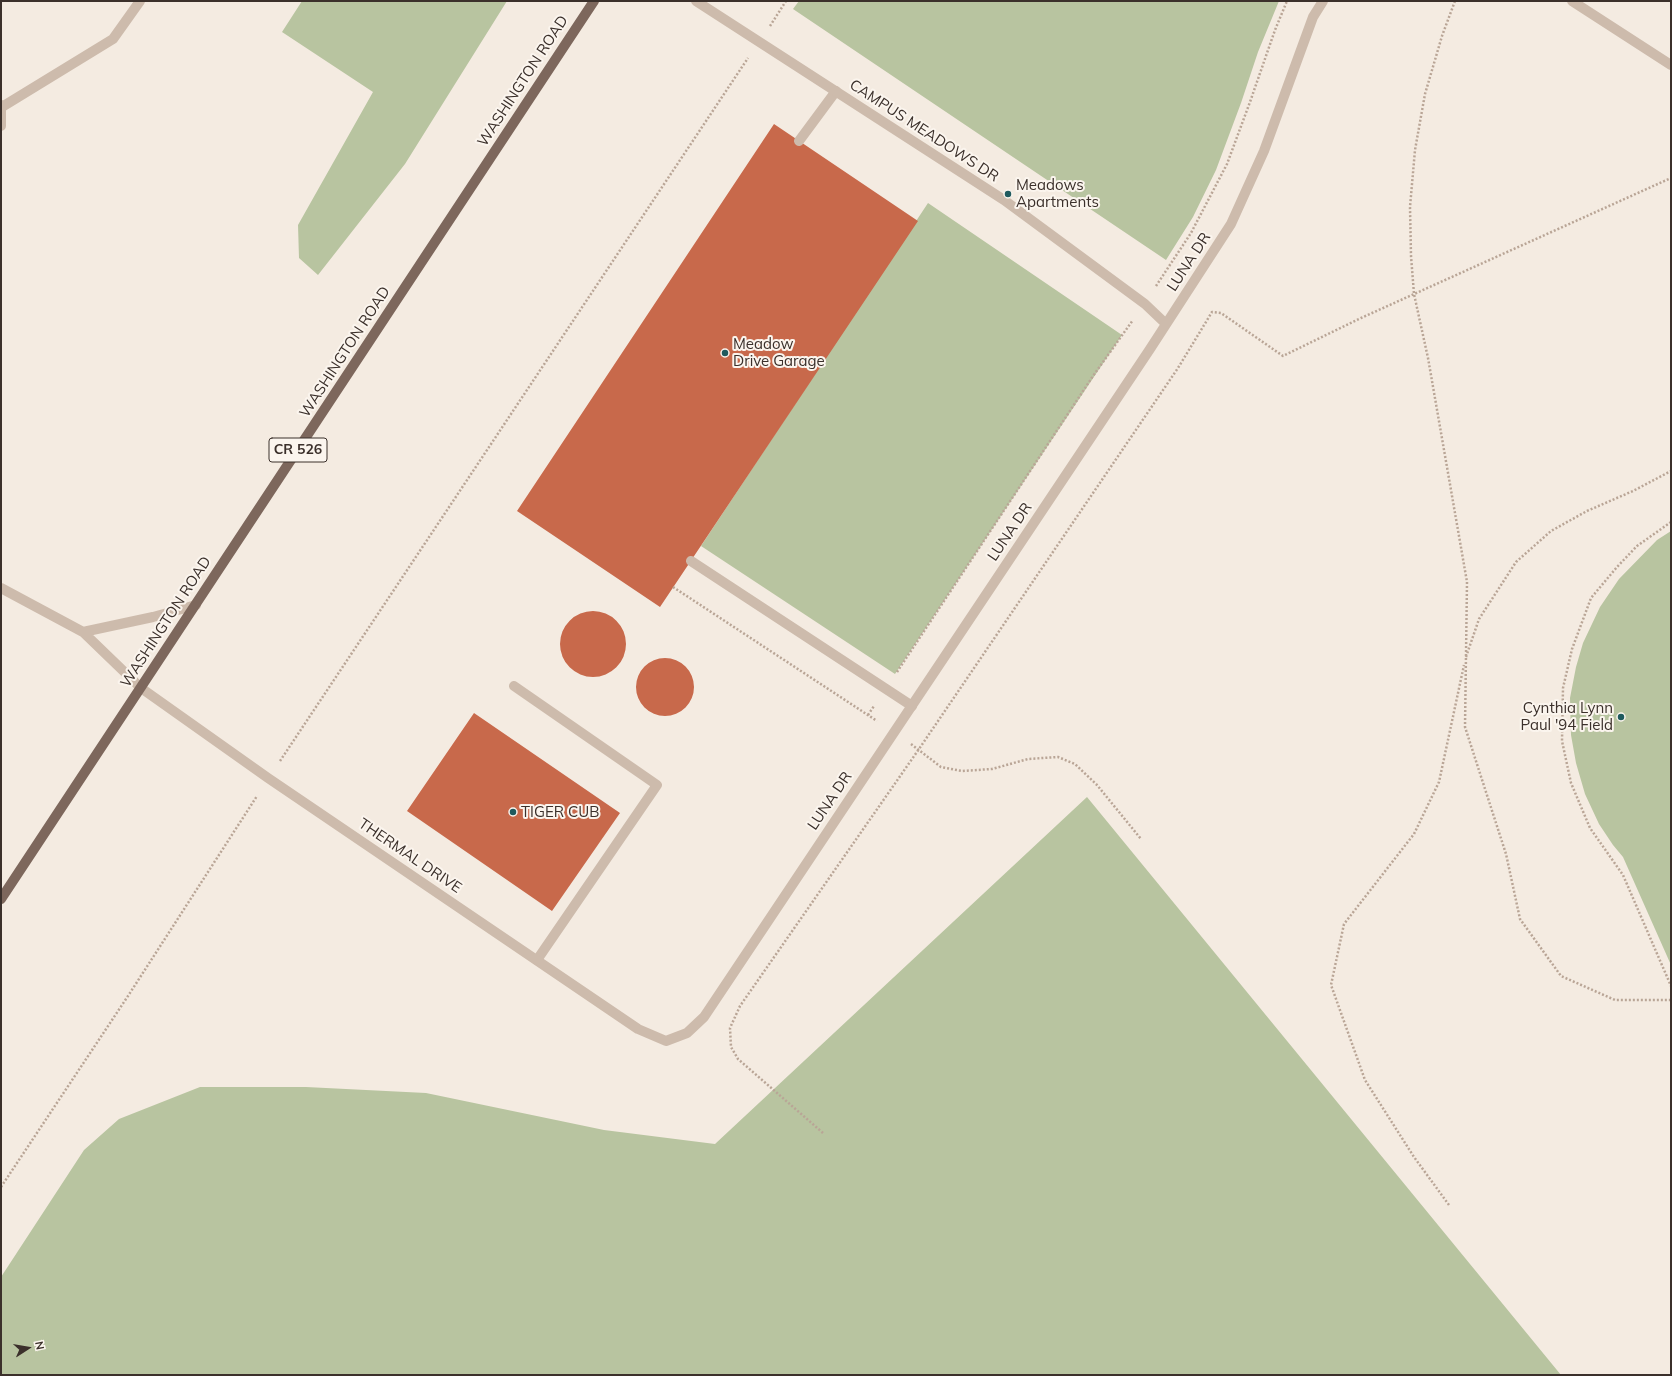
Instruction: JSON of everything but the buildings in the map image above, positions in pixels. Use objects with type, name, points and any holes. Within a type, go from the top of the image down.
[{"type":"main road","name":"WASHINGTON ROAD","points":[[1,899],[594,1]]},
{"type":"street","points":[[1,126],[1,106],[113,39],[140,1]]},
{"type":"street","name":"CAMPUS MEADOWS DR","points":[[696,1],[1004,200],[1145,304],[1166,324]]},
{"type":"street","name":"LUNA DR","points":[[666,1041],[687,1033],[704,1016],[912,706],[1231,224],[1264,151],[1313,17],[1322,1]]},
{"type":"street","points":[[1572,1],[1671,65]]},
{"type":"street","points":[[799,141],[836,91]]},
{"type":"street","points":[[691,560],[912,706]]},
{"type":"street","name":"THERMAL DRIVE","points":[[1,588],[83,632],[141,688],[268,778],[638,1030],[666,1041]]},
{"type":"street","points":[[83,632],[153,617],[196,605]]},
{"type":"street","points":[[514,686],[657,785],[537,960]]},
{"type":"path","points":[[1,1187],[128,996],[268,778],[786,1]]},
{"type":"path","points":[[868,715],[1092,376],[1145,304],[1191,233],[1227,164],[1275,30],[1287,1]]},
{"type":"path","points":[[1455,1],[1442,36],[1425,94],[1415,150],[1410,207],[1411,256],[1414,294],[1428,358],[1467,582],[1465,728],[1506,854],[1520,919],[1561,976],[1615,1000],[1671,1000]]},
{"type":"path","points":[[823,1133],[738,1059],[731,1047],[730,1028],[740,1006],[924,743],[1178,368],[1212,312],[1221,313],[1283,356],[1360,318],[1671,178]]},
{"type":"path","points":[[1449,1205],[1414,1157],[1365,1080],[1331,986],[1344,924],[1414,834],[1439,782],[1466,659],[1479,618],[1516,562],[1551,530],[1587,511],[1633,491],[1671,470]]},
{"type":"path","points":[[1671,522],[1637,546],[1591,598],[1572,648],[1563,688],[1562,734],[1563,748],[1574,789],[1590,828],[1623,876],[1671,986]]},
{"type":"green space","points":[[302,1],[507,1],[405,164],[318,275],[299,258],[298,225],[373,92],[282,32]]},
{"type":"green space","points":[[799,1],[1279,1],[1258,52],[1216,170],[1193,217],[1166,260],[793,9]]},
{"type":"green space","points":[[928,203],[1122,335],[895,674],[701,546]]},
{"type":"green space","name":"Cynthia Lynn Paul '94 Field","points":[[1671,531],[1671,965],[1623,857],[1599,824],[1585,794],[1576,763],[1571,735],[1570,698],[1576,667],[1583,643],[1600,607],[1619,579],[1657,540]]},
{"type":"green space","points":[[1087,797],[1561,1375],[1,1375],[1,1277],[84,1150],[119,1119],[200,1087],[306,1087],[426,1093],[604,1130],[715,1144]]},
{"type":"place","name":"Meadows Apartments","points":[[1008,194]]},
{"type":"place","name":"Meadow Drive Garage","points":[[725,353]]},
{"type":"place","name":"Cynthia Lynn Paul '94 Field","points":[[1621,717]]},
{"type":"place","name":"TIGER CUB","points":[[513,812]]}]
